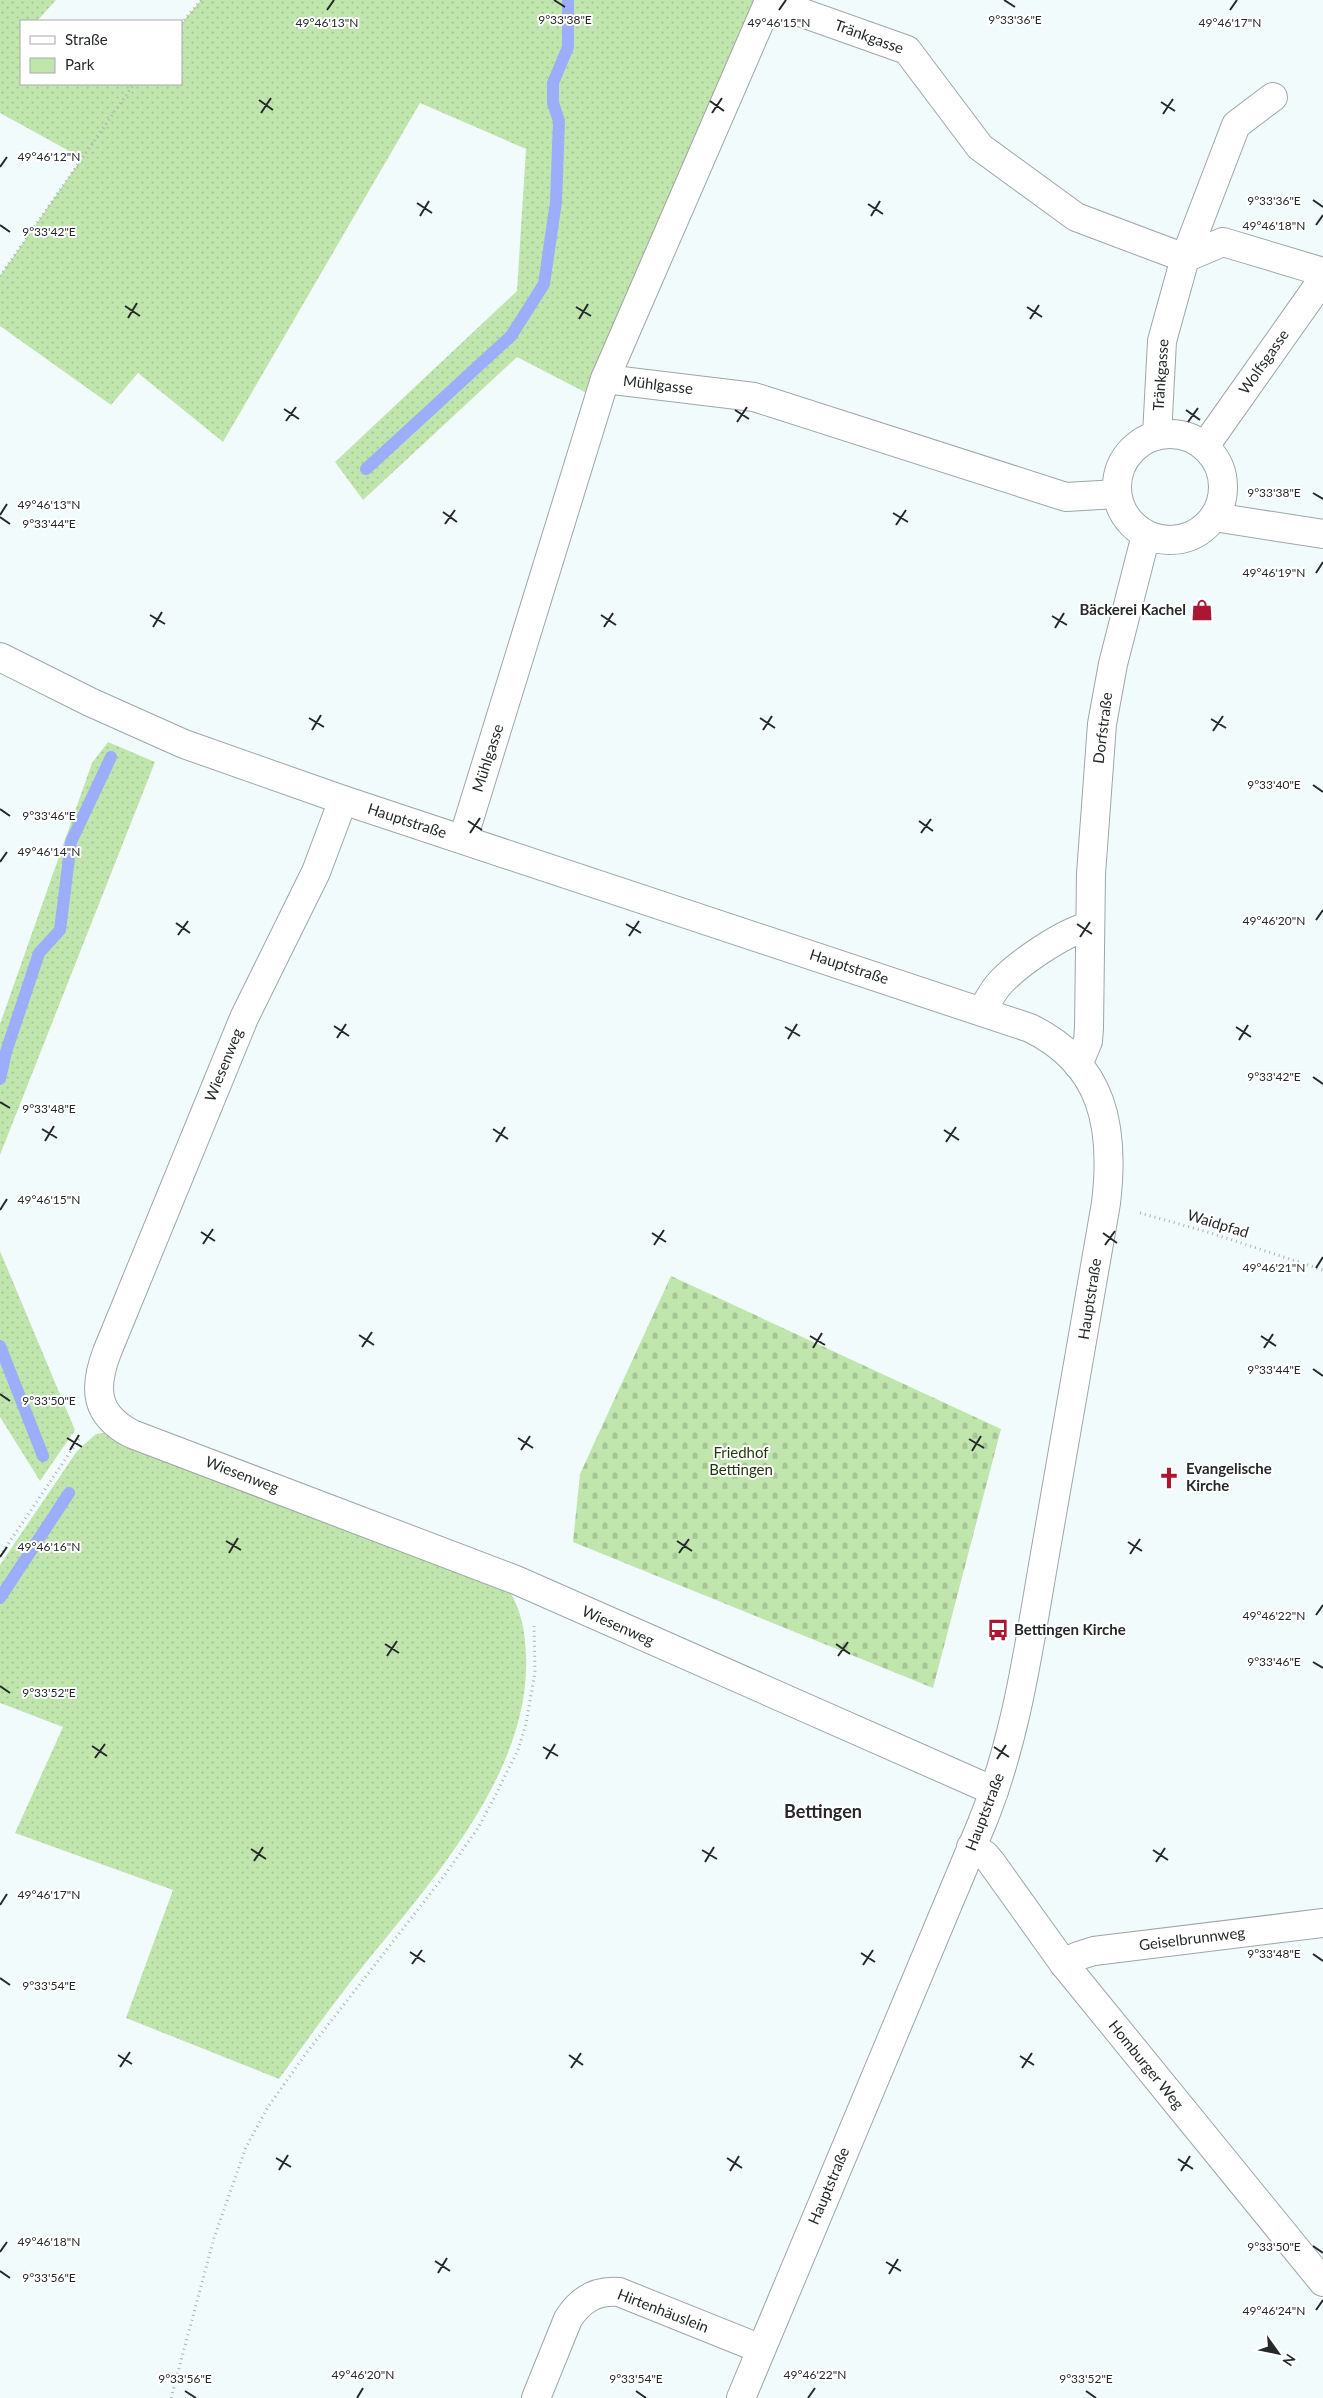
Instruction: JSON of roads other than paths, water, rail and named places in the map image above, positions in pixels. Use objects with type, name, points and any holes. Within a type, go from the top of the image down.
[{"type":"street","name":"Tränkgasse","points":[[605,379],[769,1],[907,50],[980,147],[986,152],[1076,217],[1186,258]]},
{"type":"street","name":"Tränkgasse","points":[[1157,435],[1162,341],[1186,258],[1236,125],[1273,97]]},
{"type":"street","points":[[1186,258],[1223,242],[1323,272]]},
{"type":"street","name":"Wolfsgasse","points":[[1205,446],[1323,279]]},
{"type":"street","name":"Mühlgasse","points":[[463,840],[605,379],[754,396],[1066,496],[1117,494]]},
{"type":"street","points":[[1157,435],[1183,435],[1205,446],[1220,468],[1224,493],[1214,518],[1195,534],[1171,541],[1146,535],[1126,518],[1117,494],[1120,468],[1134,447],[1157,435]]},
{"type":"street","points":[[1214,518],[1323,534]]},
{"type":"street","name":"Dorfstraße","points":[[1078,1065],[1088,1041],[1090,1028],[1089,926],[1094,822],[1102,724],[1113,664],[1146,535]]},
{"type":"street","name":"Hauptstraße","points":[[0,657],[148,730],[343,800],[982,1011],[1043,1034],[1063,1049],[1078,1065],[1094,1090],[1106,1121],[1110,1156],[1106,1203],[1028,1653],[1011,1734],[994,1791],[971,1848],[741,2398]]},
{"type":"street","name":"Wiesenweg","points":[[343,800],[316,872],[244,1018],[107,1352],[101,1368],[99,1383],[100,1399],[110,1421],[132,1434],[430,1546],[542,1592],[994,1791]]},
{"type":"street","points":[[982,1011],[993,990],[1009,974],[1064,936],[1089,926]]},
{"type":"street","name":"Homburger Weg","points":[[971,1848],[985,1855],[991,1862],[1064,1964],[1323,2282]]},
{"type":"street","name":"Geiselbrunnweg","points":[[1064,1964],[1078,1956],[1094,1951],[1323,1923]]},
{"type":"street","name":"Hirtenhäuslein","points":[[536,2398],[568,2319],[576,2307],[584,2300],[607,2291],[620,2292],[761,2349]]},
{"type":"waterway","points":[[366,469],[511,336],[544,284],[556,202],[559,121],[553,103],[553,83],[568,47],[568,0]]},
{"type":"waterway","points":[[0,1079],[6,1052],[39,953],[60,930],[71,842],[111,757]]},
{"type":"waterway","points":[[0,1346],[43,1456]]},
{"type":"waterway","points":[[0,1598],[69,1493]]},
{"type":"place","name":"Bäckerei Kachel","points":[[1202,610]]},
{"type":"place","name":"Evangelische Kirche","points":[[1169,1478]]},
{"type":"place","name":"Bettingen Kirche","points":[[998,1630]]},
{"type":"district","name":"Bettingen","points":[[823,1812]]},
{"type":"park label","name":"Friedhof Bettingen","points":[[741,1462]]}]
